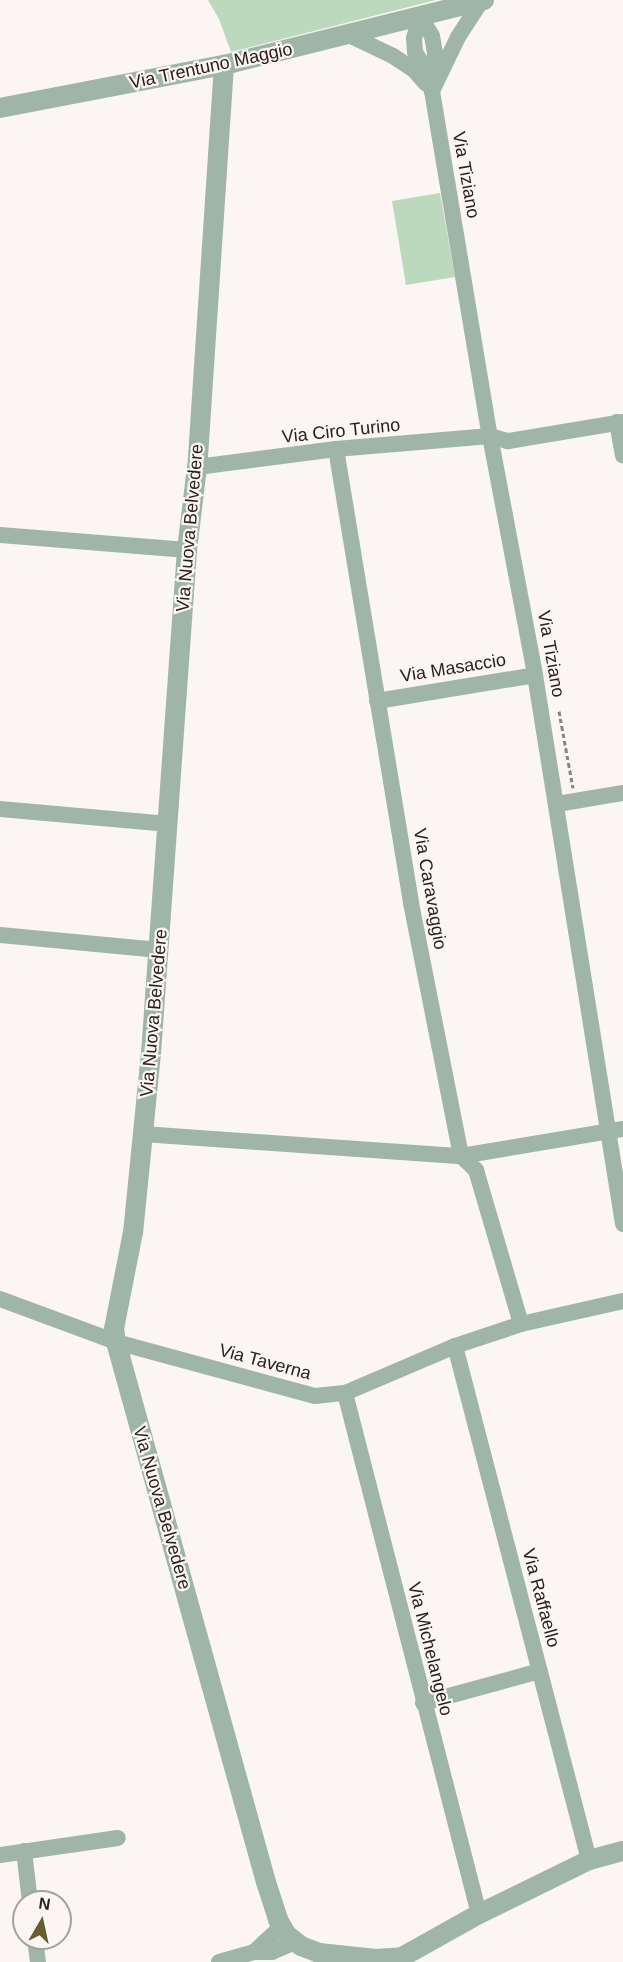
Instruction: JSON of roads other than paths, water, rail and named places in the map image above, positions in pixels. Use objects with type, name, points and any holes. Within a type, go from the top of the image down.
[{"type":"street","name":"Via Trentuno Maggio","points":[[0,108],[224,65],[483,0]]},
{"type":"street","points":[[346,34],[393,56],[414,70],[432,91],[458,37],[483,0]]},
{"type":"street","name":"Via Tiziano","points":[[420,16],[414,38],[415,52],[424,67],[432,91],[490,436],[616,1130],[623,1224]]},
{"type":"street","name":"Via Nuova Belvedere","points":[[224,65],[197,467],[187,550],[159,950],[143,1134],[133,1232],[114,1329],[262,1870],[288,1935]]},
{"type":"street","points":[[620,422],[623,454]]},
{"type":"street","name":"Via Ciro Turino","points":[[197,467],[336,449],[490,436],[508,441],[620,422]]},
{"type":"street","name":"Via Caravaggio","points":[[336,449],[411,903],[461,1156],[476,1170],[521,1323]]},
{"type":"street","points":[[0,535],[187,550]]},
{"type":"street","name":"Via Masaccio","points":[[377,701],[535,675]]},
{"type":"street","points":[[557,804],[623,793]]},
{"type":"street","points":[[0,809],[168,824]]},
{"type":"street","points":[[0,935],[159,950]]},
{"type":"street","points":[[143,1134],[461,1156],[616,1130]]},
{"type":"street","name":"Via Taverna","points":[[0,1299],[116,1342],[315,1396],[345,1393],[455,1346],[521,1323],[623,1301]]},
{"type":"street","name":"Via Raffaello","points":[[455,1346],[589,1860]]},
{"type":"street","name":"Via Michelangelo","points":[[345,1393],[479,1914]]},
{"type":"street","points":[[423,1703],[540,1671]]},
{"type":"street","points":[[0,1855],[118,1838]]},
{"type":"street","points":[[24,1851],[29,1890]]},
{"type":"street","points":[[219,1962],[254,1952],[288,1935],[319,1953],[402,1960],[479,1914],[589,1860],[623,1851]]}]
